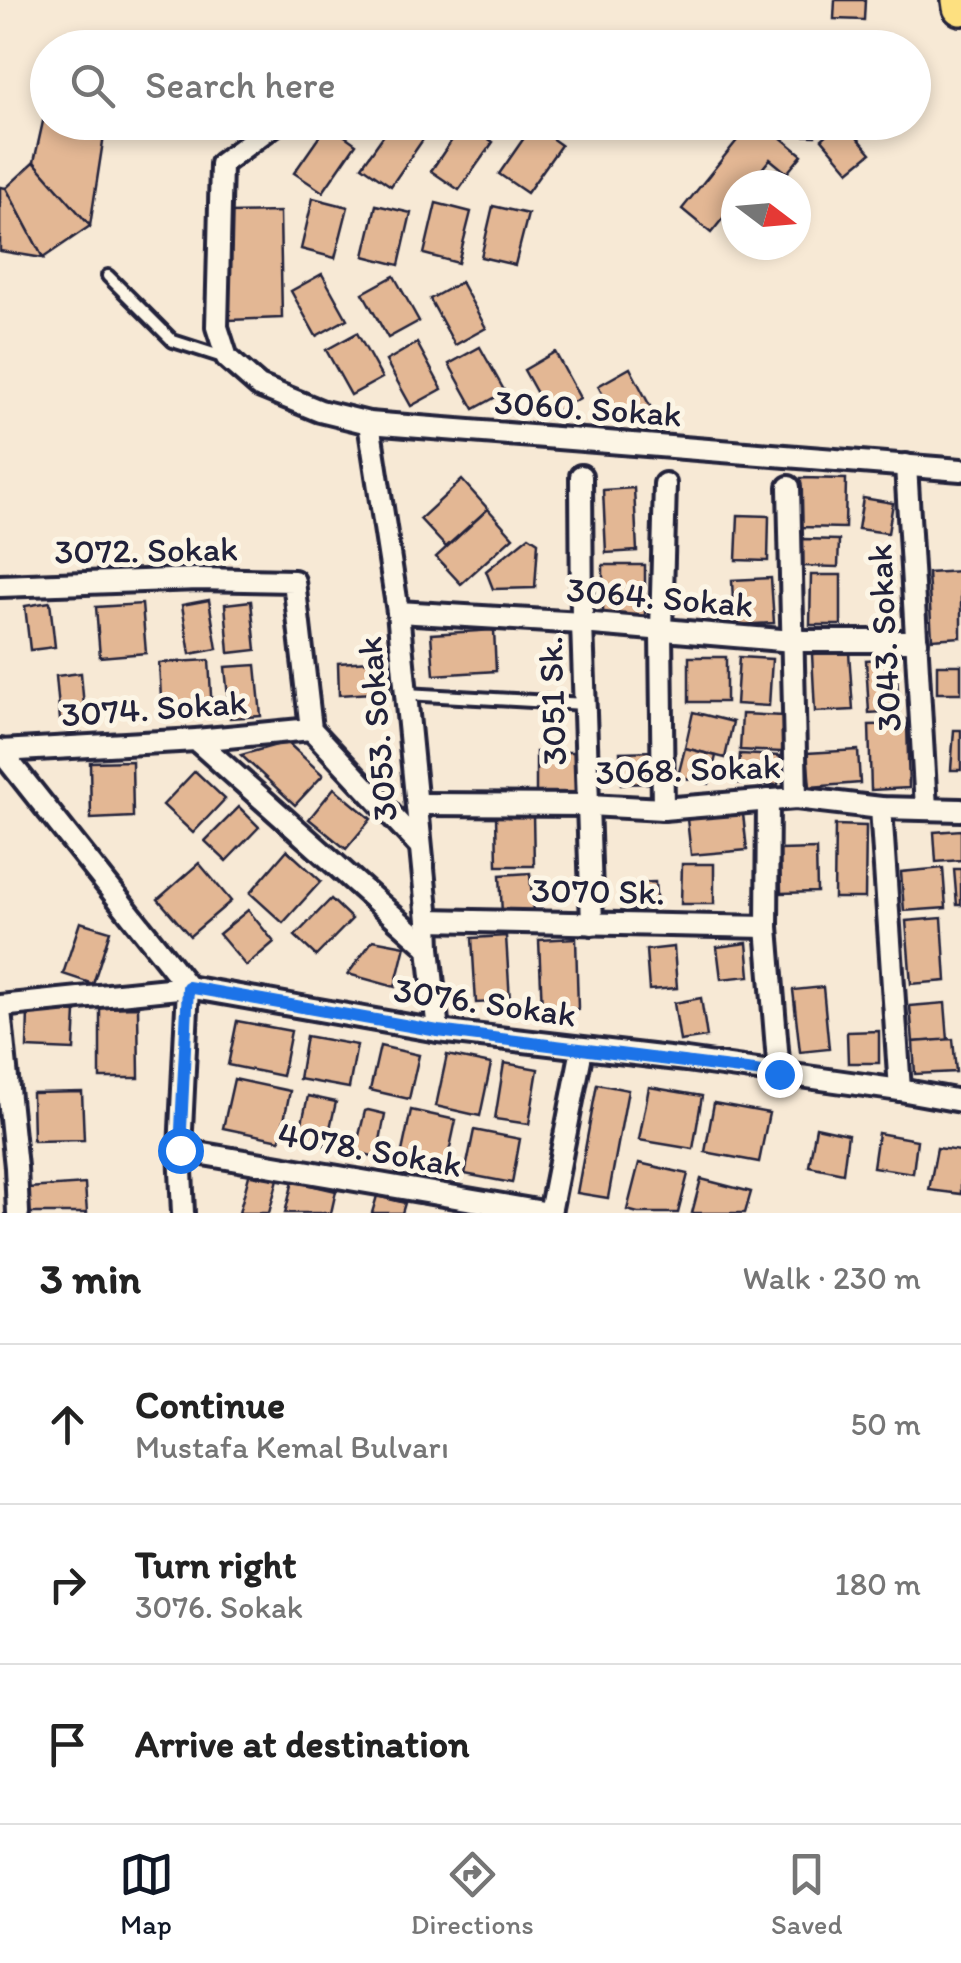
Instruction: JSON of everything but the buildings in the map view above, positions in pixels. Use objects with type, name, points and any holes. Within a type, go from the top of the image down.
[{"type":"highway","points":[[960,0],[961,8]]},
{"type":"street","points":[[227,358],[216,327],[221,164],[254,140]]},
{"type":"street","name":"3060. Sokak","points":[[227,358],[259,386],[320,411],[369,423],[961,470]]},
{"type":"street","name":"3053. Sokak","points":[[369,423],[398,612],[438,1031]]},
{"type":"street","name":"3043. Sokak","points":[[906,466],[926,808]]},
{"type":"street","name":"3051 Sk.","points":[[580,476],[592,924]]},
{"type":"street","points":[[663,809],[661,631],[665,484]]},
{"type":"street","points":[[788,487],[796,798]]},
{"type":"street","name":"3072. Sokak","points":[[0,586],[200,578],[294,581],[311,729]]},
{"type":"street","name":"3064. Sokak","points":[[398,612],[793,640],[917,642]]},
{"type":"street","points":[[311,729],[420,846]]},
{"type":"street","name":"3074. Sokak","points":[[0,750],[196,740],[311,729]]},
{"type":"street","points":[[196,740],[428,948]]},
{"type":"street","points":[[0,750],[188,987],[180,1150],[183,1213]]},
{"type":"street","name":"3068. Sokak","points":[[417,804],[663,809],[796,798],[881,808],[961,810]]},
{"type":"street","points":[[768,800],[767,927],[779,1074]]},
{"type":"street","points":[[881,808],[900,1090]]},
{"type":"street","name":"3070 Sk.","points":[[428,920],[767,927]]},
{"type":"street","name":"3076. Sokak","points":[[0,1008],[188,987],[438,1031],[686,1060],[961,1102]]},
{"type":"street","points":[[0,1008],[6,1141],[18,1213]]},
{"type":"street","points":[[550,1213],[582,1050]]},
{"type":"street","name":"4078. Sokak","points":[[180,1150],[550,1213]]},
{"type":"lane","points":[[108,276],[173,340],[227,358]]},
{"type":"lane","points":[[406,694],[585,704]]},
{"type":"route","points":[[180,1150],[188,987],[438,1031],[779,1074]]}]
